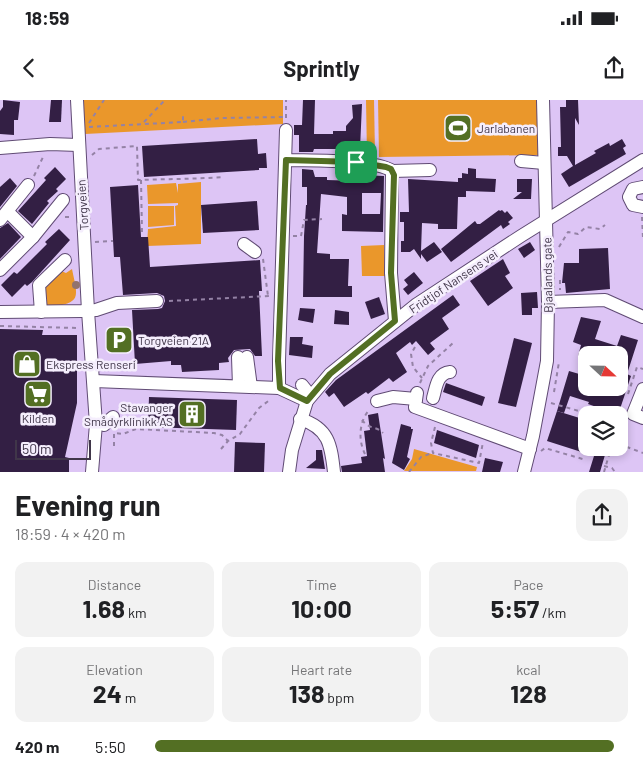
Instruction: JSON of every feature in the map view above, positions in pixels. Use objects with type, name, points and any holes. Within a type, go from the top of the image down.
[{"type":"street","name":"Torgveien","points":[[77,100],[88,311],[94,382],[96,432],[92,472]]},
{"type":"street","name":"Bjaalands gate","points":[[524,472],[534,451],[554,302],[546,221],[543,100]]},
{"type":"street","points":[[280,388],[278,361],[286,124]]},
{"type":"street","points":[[0,148],[50,144],[78,145]]},
{"type":"street","points":[[286,160],[356,162],[386,167],[392,171],[430,170]]},
{"type":"street","name":"Fridtjof Nansens vei","points":[[306,394],[417,304],[480,262],[643,160]]},
{"type":"street","points":[[521,161],[544,163]]},
{"type":"street","points":[[392,171],[391,273],[395,321]]},
{"type":"street","points":[[28,185],[4,216],[34,237]]},
{"type":"street","points":[[643,187],[633,188],[629,197],[633,205],[643,207]]},
{"type":"street","points":[[0,270],[64,211]]},
{"type":"street","points":[[244,244],[255,252]]},
{"type":"street","points":[[41,312],[39,285],[64,260]]},
{"type":"street","points":[[554,302],[605,300],[643,317]]},
{"type":"street","points":[[0,312],[88,311],[117,303],[157,301]]},
{"type":"street","points":[[243,357],[245,386]]},
{"type":"street","points":[[433,398],[439,377],[445,372],[450,372]]},
{"type":"street","points":[[94,382],[245,386],[280,388],[306,394],[292,450],[289,472]]},
{"type":"street","points":[[638,416],[643,390]]},
{"type":"street","points":[[374,404],[393,397],[416,396],[415,406],[534,451]]},
{"type":"street","points":[[300,419],[324,432],[331,446],[334,472]]},
{"type":"path","points":[[104,100],[93,119],[84,127],[222,118],[286,124],[286,100]]},
{"type":"path","points":[[144,122],[166,100]]},
{"type":"path","points":[[183,115],[183,122]]},
{"type":"path","points":[[28,185],[50,144]]},
{"type":"path","points":[[86,160],[99,149],[137,146],[142,233]]},
{"type":"path","points":[[140,180],[224,177]]},
{"type":"path","points":[[643,207],[643,238]]},
{"type":"path","points":[[283,236],[301,236],[304,220],[322,220]]},
{"type":"path","points":[[556,253],[568,232],[578,234],[586,227],[600,229],[605,225]]},
{"type":"path","points":[[84,243],[113,241]]},
{"type":"path","points":[[157,301],[268,296],[264,259],[255,252]]},
{"type":"path","points":[[554,302],[560,281],[557,278]]},
{"type":"path","points":[[0,326],[84,328]]},
{"type":"path","points":[[416,396],[428,366],[453,343]]},
{"type":"path","points":[[416,347],[411,354],[412,367],[422,378]]},
{"type":"path","points":[[220,449],[228,441],[240,434],[259,408],[269,402],[280,388]]},
{"type":"path","points":[[551,403],[578,411]]},
{"type":"path","points":[[365,454],[360,438],[362,420],[374,404]]},
{"type":"path","points":[[433,453],[431,443],[437,415]]},
{"type":"path","points":[[362,420],[368,427],[379,429],[383,433]]},
{"type":"path","points":[[114,446],[114,433],[123,434],[136,429],[222,434],[228,441]]},
{"type":"path","points":[[409,472],[421,457],[433,453],[479,463],[485,433]]},
{"type":"path","points":[[628,447],[643,453]]},
{"type":"path","points":[[534,451],[545,448],[586,460]]},
{"type":"path","points":[[604,472],[608,456]]},
{"type":"path","points":[[605,466],[612,468],[615,472]]},
{"type":"shaded area","points":[[83,100],[283,100],[283,124],[85,134]]},
{"type":"shaded area","points":[[366,100],[374,100],[375,154],[367,156]]},
{"type":"shaded area","name":"Jarlabanen","points":[[378,100],[537,100],[538,155],[379,157]]},
{"type":"shaded area","points":[[201,182],[201,244],[147,246],[148,229],[176,226],[175,206],[178,203],[148,204],[147,185],[176,183],[178,193],[178,184]]},
{"type":"shaded area","points":[[148,206],[174,206],[174,225],[148,227]]},
{"type":"shaded area","points":[[384,245],[385,276],[362,276],[361,246]]},
{"type":"shaded area","points":[[72,269],[76,287],[75,297],[67,303],[49,307],[46,305],[46,285],[59,270],[66,273]]},
{"type":"shaded area","points":[[414,449],[477,467],[476,471],[404,471],[412,459]]},
{"type":"building","points":[[3,100],[20,102],[18,120],[14,120],[14,135],[0,134],[0,111],[3,107]]},
{"type":"building","points":[[51,100],[62,100],[61,122],[49,122]]},
{"type":"building","points":[[303,100],[315,100],[314,134],[333,134],[333,131],[346,131],[346,126],[353,118],[352,105],[362,104],[360,149],[314,149],[313,152],[299,152],[299,135],[294,135],[294,125],[302,125]]},
{"type":"building","points":[[566,100],[578,100],[579,125],[575,118],[575,165],[609,143],[610,146],[622,139],[626,146],[623,148],[626,154],[569,187],[561,174],[573,166],[567,156],[558,156],[558,147],[561,147],[560,107],[566,107]]},
{"type":"building","points":[[257,139],[258,154],[266,153],[267,168],[144,177],[142,146]]},
{"type":"building","points":[[55,167],[66,179],[56,189],[58,191],[47,201],[49,203],[32,224],[18,211]]},
{"type":"building","points":[[468,168],[476,169],[476,178],[496,179],[495,192],[466,191],[466,197],[458,197],[457,229],[438,229],[438,224],[422,223],[421,251],[434,242],[442,252],[427,262],[421,254],[421,259],[414,249],[410,252],[401,252],[401,241],[404,241],[404,222],[400,222],[400,212],[409,212],[408,179],[458,182],[458,178],[462,178],[462,173],[468,174]]},
{"type":"building","points":[[302,169],[313,170],[315,177],[327,177],[327,180],[358,181],[358,175],[384,176],[383,232],[342,231],[342,214],[347,215],[347,197],[321,194],[317,253],[330,254],[330,259],[349,259],[348,286],[352,286],[352,297],[303,297],[307,187],[302,187]],"holes":[[[362,193],[381,193],[380,214],[362,214]]]},
{"type":"building","points":[[10,178],[17,186],[0,207],[0,187]]},
{"type":"building","points":[[517,179],[532,179],[531,199],[513,199],[522,192],[517,192]]},
{"type":"building","points":[[138,185],[141,237],[148,237],[150,267],[260,260],[262,291],[259,291],[262,356],[255,356],[250,349],[234,350],[228,358],[229,362],[219,363],[219,370],[182,372],[181,365],[171,365],[171,361],[135,364],[132,310],[162,308],[165,301],[164,296],[157,293],[123,295],[120,257],[114,257],[110,187]]},
{"type":"building","points":[[257,201],[259,230],[203,233],[201,205]]},
{"type":"building","points":[[499,210],[505,213],[507,211],[513,218],[508,222],[510,224],[503,229],[501,225],[451,262],[441,249],[475,221],[477,224],[480,224]]},
{"type":"building","points":[[8,223],[21,237],[0,259],[0,228]]},
{"type":"building","points":[[59,229],[70,240],[32,282],[27,286],[25,284],[12,297],[1,285],[14,272],[17,274]]},
{"type":"building","points":[[530,242],[535,250],[524,258],[518,249]]},
{"type":"building","points":[[608,248],[610,289],[566,293],[565,283],[562,283],[564,263],[579,263],[579,249]]},
{"type":"building","points":[[503,259],[510,273],[505,276],[513,288],[488,306],[470,281]]},
{"type":"building","points":[[414,272],[423,283],[408,295],[403,289],[408,285],[404,280]]},
{"type":"building","points":[[537,292],[538,308],[532,308],[532,315],[522,315],[521,293]]},
{"type":"building","points":[[453,295],[460,305],[442,318],[449,329],[430,343],[435,349],[428,355],[416,341],[412,345],[410,342],[396,353],[407,372],[393,382],[389,378],[368,394],[366,392],[344,407],[334,393],[329,397],[325,392],[336,380]]},
{"type":"building","points":[[379,297],[385,314],[371,319],[365,302]]},
{"type":"building","points":[[300,308],[315,309],[313,323],[298,320]]},
{"type":"building","points":[[335,310],[349,312],[349,325],[334,324]]},
{"type":"building","points":[[581,317],[601,321],[595,339],[617,346],[581,346],[573,342]]},
{"type":"building","name":"Kilden","points":[[0,329],[43,330],[42,335],[77,335],[77,403],[65,457],[69,458],[69,472],[0,472]]},
{"type":"building","points":[[621,335],[638,340],[628,371],[628,346],[617,346]]},
{"type":"building","points":[[290,337],[303,337],[302,344],[313,346],[312,358],[289,355]]},
{"type":"building","points":[[514,338],[532,343],[516,407],[498,403]]},
{"type":"building","points":[[569,371],[578,374],[578,396],[624,396],[621,406],[594,406],[588,404],[589,402],[570,396],[564,413],[557,411]]},
{"type":"building","points":[[628,374],[631,376],[628,385]]},
{"type":"building","points":[[446,383],[485,397],[482,406],[443,392]]},
{"type":"building","name":"Stavanger Smådyrklinikk AS","points":[[149,397],[237,400],[236,430],[148,427]]},
{"type":"building","points":[[557,411],[578,418],[578,451],[547,441]]},
{"type":"building","points":[[378,413],[385,459],[383,458],[385,472],[342,472],[341,466],[362,463],[361,457],[367,456],[364,431],[370,430],[368,415]]},
{"type":"building","points":[[401,424],[413,429],[407,457],[410,459],[404,470],[392,463]]},
{"type":"building","points":[[437,430],[479,445],[476,458],[434,443]]},
{"type":"building","points":[[235,442],[265,443],[264,472],[234,472]]},
{"type":"building","points":[[316,450],[322,450],[325,469],[306,468],[316,460]]},
{"type":"building","points":[[594,456],[605,456],[600,472],[589,472]]},
{"type":"building","points":[[485,458],[503,462],[500,472],[482,472]]},
{"type":"place","name":"Jarlabanen","points":[[458,128]]},
{"type":"place","name":"Torgveien 21A","points":[[119,340]]},
{"type":"place","name":"Ekspress Renseri","points":[[27,364]]},
{"type":"place","name":"Kilden","points":[[38,394]]},
{"type":"place","name":"Stavanger Smådyrklinikk AS","points":[[192,414]]},
{"type":"route","points":[[286,160],[356,162],[386,167],[391,169],[394,175],[391,273],[395,321],[330,374],[310,395],[307,401],[280,388],[278,361],[286,160]]}]
